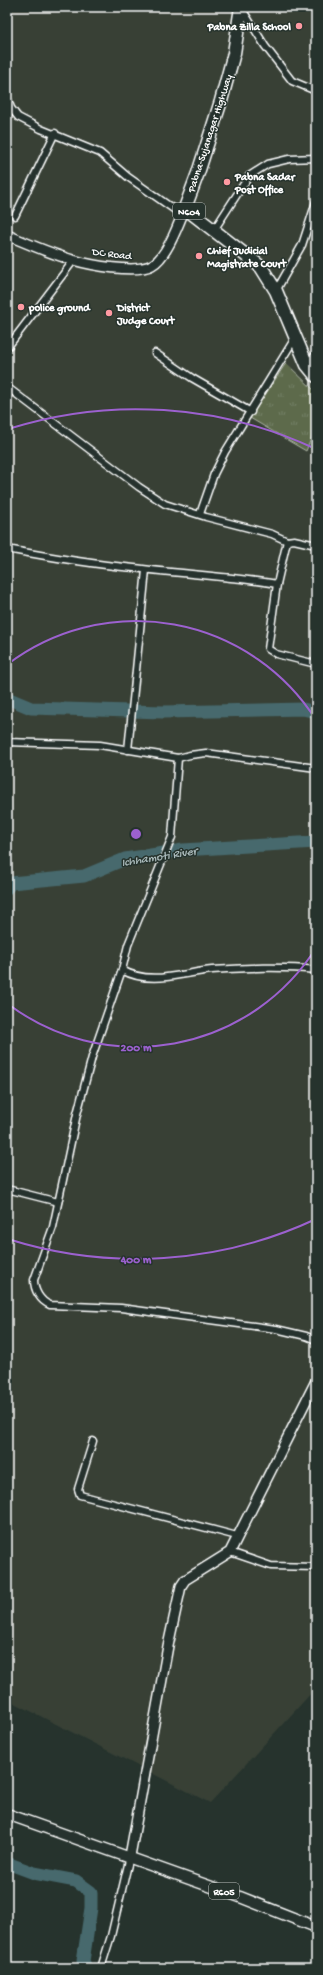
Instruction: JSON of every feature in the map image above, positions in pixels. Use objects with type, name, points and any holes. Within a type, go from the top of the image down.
[{"type":"highway","name":"Pabna-Sujanagar Highway","points":[[184,211],[221,101],[234,53],[241,8]]},
{"type":"highway","name":"N604","points":[[184,211],[214,230],[261,267],[276,291],[307,365],[316,376]]},
{"type":"main road","name":"R605","points":[[7,1814],[130,1856],[293,1916],[316,1928]]},
{"type":"street","points":[[241,8],[265,46],[292,81],[316,91]]},
{"type":"street","points":[[7,97],[11,108],[18,117],[41,129],[55,133],[100,153],[128,177],[184,211]]},
{"type":"street","points":[[15,216],[55,133]]},
{"type":"street","points":[[214,230],[249,176],[268,164],[289,159],[316,158]]},
{"type":"street","points":[[276,291],[313,225],[316,202]]},
{"type":"street","name":"DC Road","points":[[7,235],[74,260],[118,268],[142,268],[152,265],[157,261],[176,234],[184,211]]},
{"type":"street","points":[[7,348],[74,260]]},
{"type":"street","points":[[200,514],[214,474],[295,338]]},
{"type":"street","points":[[155,353],[192,378],[251,412]]},
{"type":"street","points":[[307,365],[316,354]]},
{"type":"street","points":[[7,387],[139,487],[165,504],[206,517],[272,534],[287,541],[294,540],[316,545]]},
{"type":"street","points":[[287,541],[277,584],[268,649],[276,654],[316,664]]},
{"type":"street","points":[[7,549],[42,556],[146,570],[254,580],[277,584]]},
{"type":"street","points":[[128,750],[146,570]]},
{"type":"street","points":[[7,742],[100,745],[178,758],[206,753],[316,768]]},
{"type":"street","points":[[178,758],[172,837],[128,945],[122,970],[86,1078],[53,1227],[34,1280],[34,1288],[45,1303],[50,1305],[122,1308],[167,1316],[276,1329],[306,1336],[316,1340]]},
{"type":"street","points":[[122,970],[132,976],[158,978],[210,970],[292,967],[316,970]]},
{"type":"street","points":[[7,1189],[58,1202]]},
{"type":"street","points":[[101,1968],[111,1936],[130,1856],[168,1646],[181,1586],[185,1580],[230,1552],[316,1381]]},
{"type":"street","points":[[93,1441],[78,1489],[80,1495],[238,1536]]},
{"type":"street","points":[[230,1552],[271,1566],[316,1567]]},
{"type":"shaded area","points":[[7,7],[316,7],[316,1688],[210,1803],[7,1699]]},
{"type":"green space","points":[[286,363],[316,392],[316,427],[306,451],[250,418]]},
{"type":"waterway","name":"Ichhamoti River","points":[[7,698],[31,708],[163,712],[303,709],[316,712]]},
{"type":"waterway","name":"Ichhamoti River","points":[[7,888],[11,883],[84,876],[125,859],[183,850],[316,842]]},
{"type":"waterway","name":"Ichhamoti River","points":[[7,1863],[34,1873],[76,1881],[91,1892],[91,1908],[83,1961],[86,1968]]},
{"type":"place","name":"Pabna Zilla School","points":[[299,26]]},
{"type":"place","name":"Pabna Sadar Post Office","points":[[227,182]]},
{"type":"place","name":"Chief Judicial Magistrate Court","points":[[199,256]]},
{"type":"place","name":"police ground","points":[[21,307]]},
{"type":"place","name":"District Judge Court","points":[[109,313]]}]
